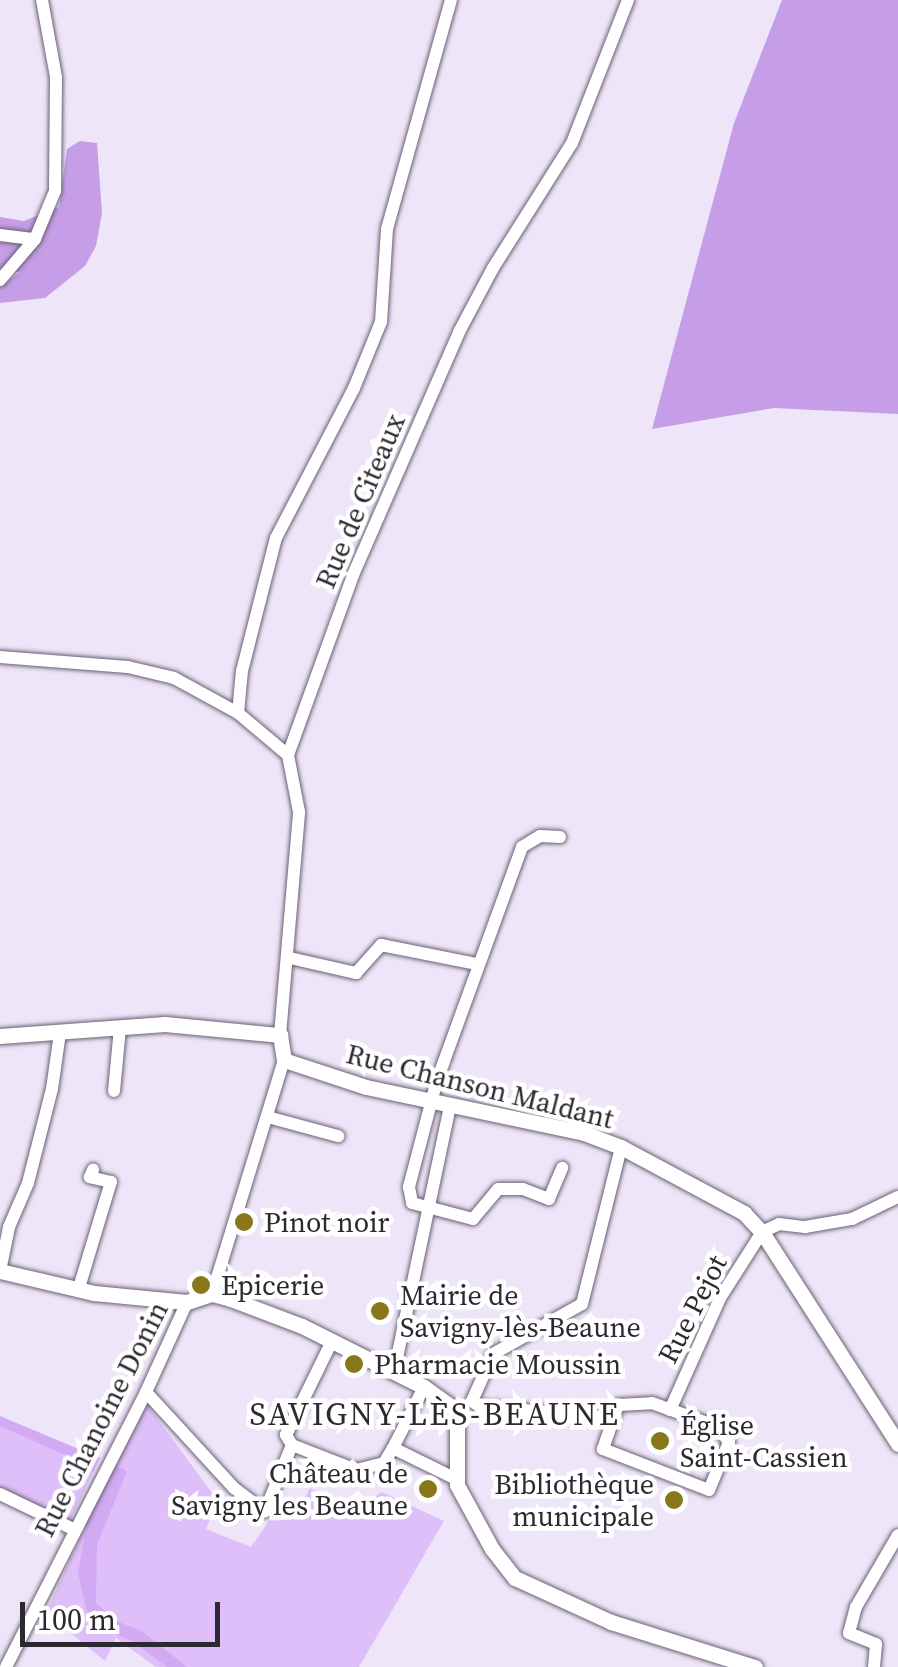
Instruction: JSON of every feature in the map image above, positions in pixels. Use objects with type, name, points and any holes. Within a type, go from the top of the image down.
[{"type":"street","points":[[0,280],[35,239],[55,191],[56,77],[42,0]]},
{"type":"street","points":[[238,713],[242,671],[276,538],[378,332],[384,298],[386,230],[450,0]]},
{"type":"street","name":"Rue de Citeaux","points":[[288,755],[353,576],[459,332],[493,268],[572,143],[628,0]]},
{"type":"street","points":[[0,235],[35,239]]},
{"type":"street","points":[[0,657],[128,667],[174,678],[238,713],[288,755],[299,812],[290,958],[280,1036],[284,1060],[212,1294]]},
{"type":"street","points":[[560,837],[540,836],[522,847],[477,964],[431,1102],[409,1187],[412,1203],[473,1219],[498,1190],[523,1189],[550,1199],[562,1168]]},
{"type":"street","points":[[290,958],[356,973],[382,945],[477,964]]},
{"type":"street","points":[[0,1036],[165,1024],[280,1036]]},
{"type":"street","points":[[114,1092],[120,1027]]},
{"type":"street","points":[[60,1033],[52,1089],[28,1184],[9,1227],[0,1271],[78,1290],[187,1302],[212,1294],[332,1341],[424,1387],[457,1411]]},
{"type":"street","name":"Rue Chanson Maldant","points":[[284,1060],[431,1102],[584,1132],[744,1213],[762,1232],[898,1444]]},
{"type":"street","points":[[394,1372],[450,1106]]},
{"type":"street","points":[[268,1117],[338,1136]]},
{"type":"street","points":[[457,1411],[472,1401],[493,1354],[582,1304],[621,1148]]},
{"type":"street","points":[[78,1290],[111,1182],[90,1178],[93,1170]]},
{"type":"street","points":[[762,1232],[778,1224],[805,1226],[852,1219],[898,1197]]},
{"type":"street","name":"Rue Pejot","points":[[670,1410],[720,1298],[762,1232]]},
{"type":"street","name":"Rue Chanoine Donin","points":[[6,1667],[146,1392],[187,1302]]},
{"type":"street","points":[[332,1341],[286,1436],[292,1445],[356,1470],[384,1463],[424,1387]]},
{"type":"street","points":[[146,1392],[234,1488],[265,1510],[292,1445]]},
{"type":"street","points":[[472,1401],[479,1406],[613,1418]]},
{"type":"street","points":[[652,1403],[718,1427],[729,1442],[708,1490],[603,1449],[613,1418],[618,1405],[652,1403]]},
{"type":"street","points":[[457,1411],[456,1478],[492,1549],[522,1584],[611,1622],[755,1667]]},
{"type":"street","points":[[393,1448],[456,1478]]},
{"type":"street","points":[[0,1494],[73,1529]]},
{"type":"street","points":[[874,1667],[876,1644],[849,1633],[856,1607],[898,1534]]},
{"type":"shaded area","points":[[782,0],[898,0],[898,414],[774,408],[652,429],[734,123]]},
{"type":"shaded area","points":[[80,141],[97,143],[102,213],[96,246],[85,266],[45,298],[0,303],[0,287],[20,272],[0,273],[0,217],[24,221],[59,207],[67,149]]},
{"type":"shaded area","points":[[143,1399],[218,1501],[206,1529],[251,1547],[269,1521],[294,1519],[310,1488],[352,1512],[382,1492],[444,1521],[359,1667],[156,1667],[116,1638],[105,1661],[46,1613]]},
{"type":"shaded area","points":[[0,1416],[100,1458],[93,1473],[81,1462],[0,1426]]},
{"type":"shaded area","points":[[0,1424],[79,1461],[93,1473],[70,1521],[0,1488]]},
{"type":"shaded area","points":[[114,1465],[127,1471],[97,1545],[96,1603],[116,1621],[142,1631],[187,1667],[167,1667],[132,1641],[97,1626],[86,1609],[78,1572],[87,1522]]},
{"type":"place","name":"Pinot noir","points":[[244,1222]]},
{"type":"place","name":"Epicerie","points":[[201,1285]]},
{"type":"place","name":"Mairie de Savigny-lès-Beaune","points":[[380,1311]]},
{"type":"place","name":"Pharmacie Moussin","points":[[354,1364]]},
{"type":"place","name":"Église Saint-Cassien","points":[[660,1441]]},
{"type":"place","name":"Château de Savigny les Beaune","points":[[428,1489]]},
{"type":"place","name":"Bibliothèque municipale","points":[[674,1500]]},
{"type":"district","name":"SAVIGNY-LÈS-BEAUNE","points":[[435,1414]]}]
